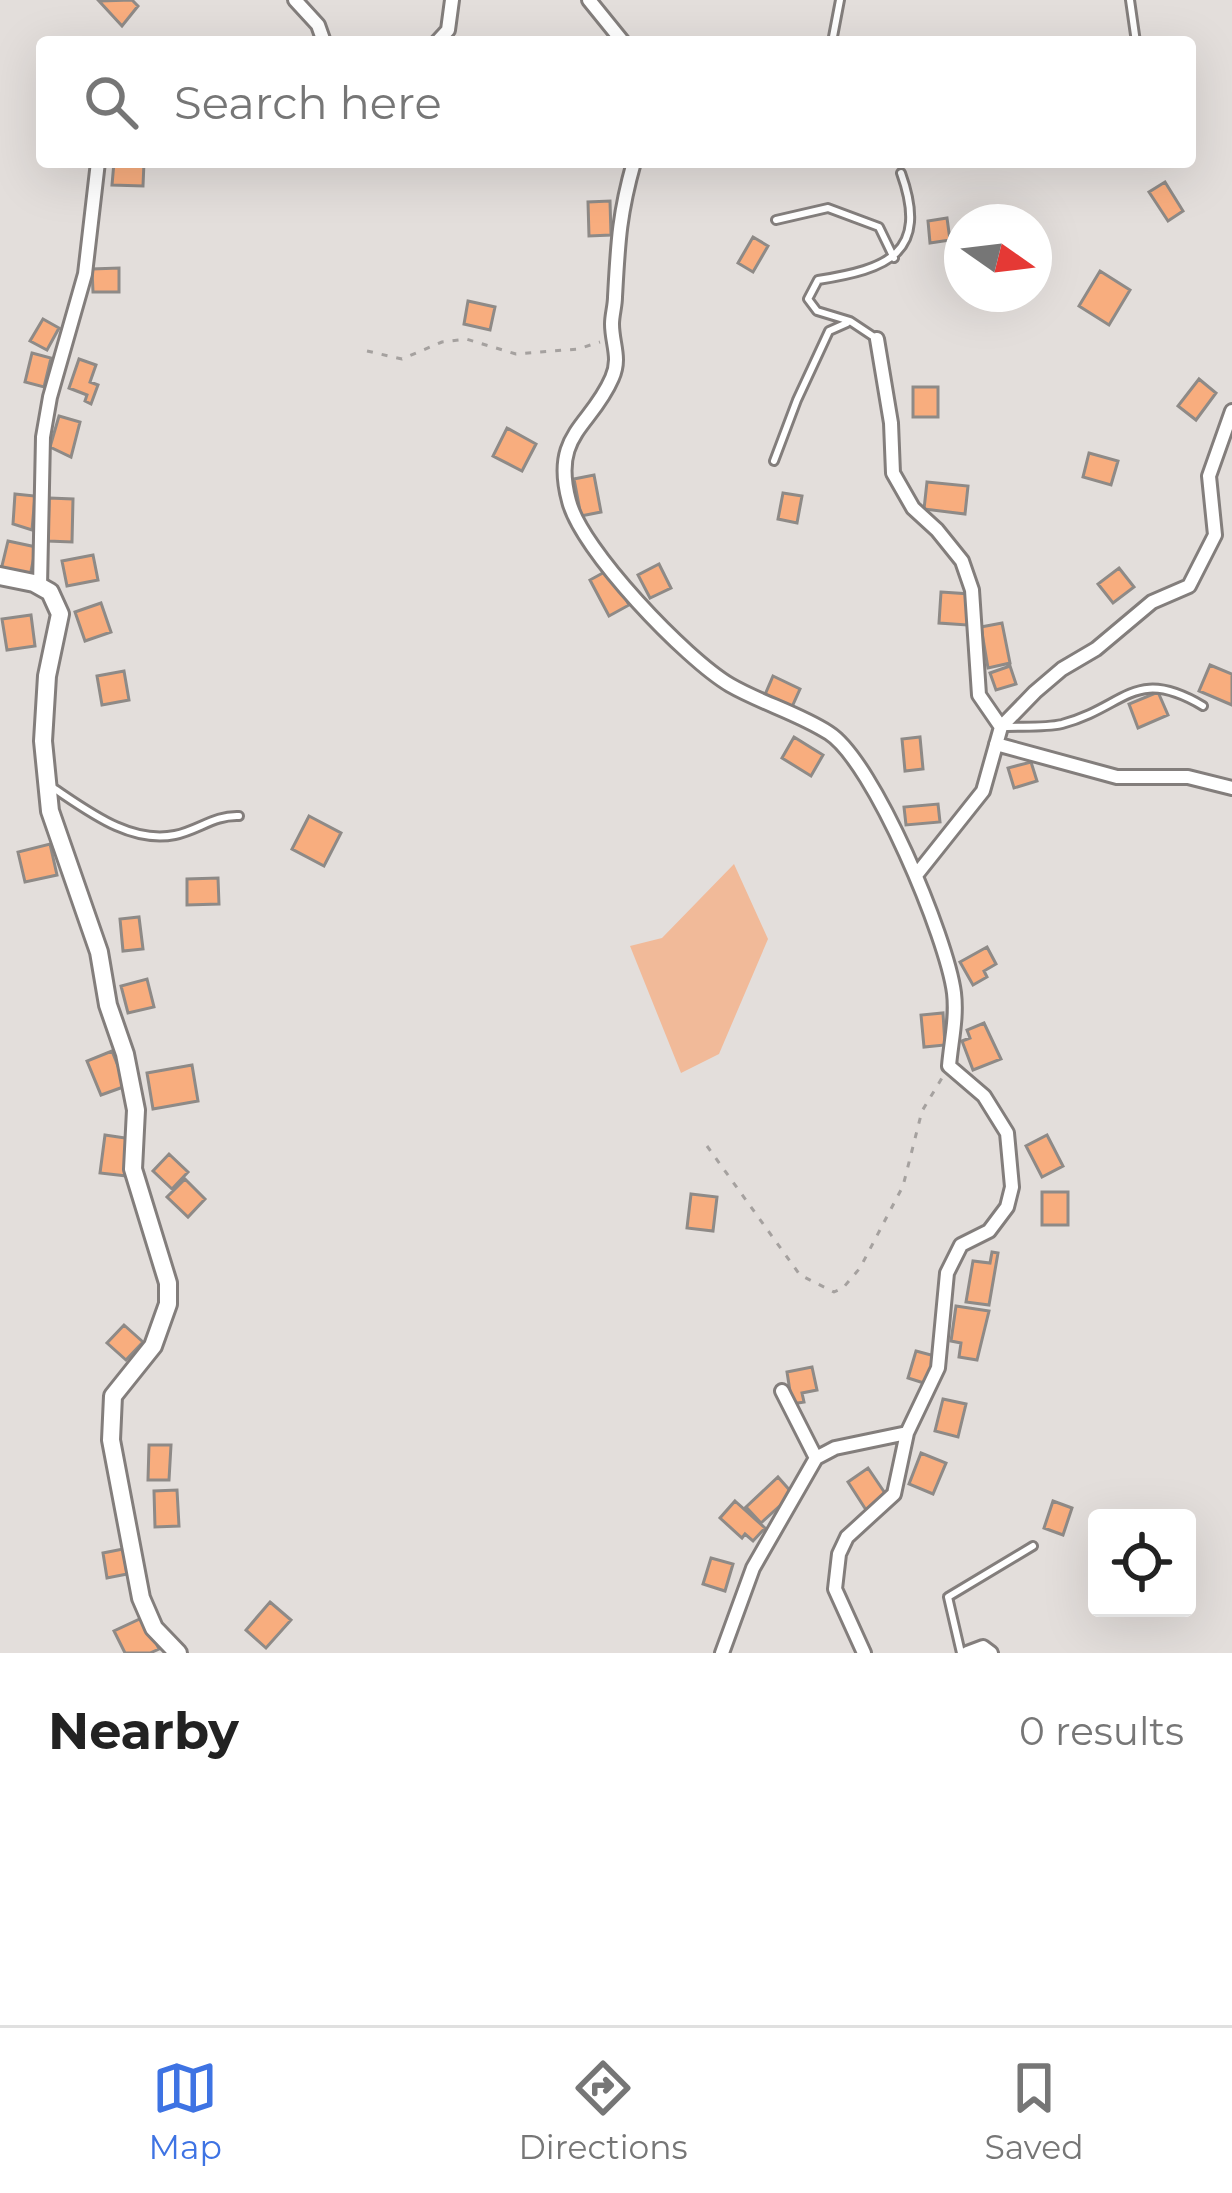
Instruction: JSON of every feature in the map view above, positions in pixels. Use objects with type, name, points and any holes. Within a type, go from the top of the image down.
[{"type":"street","points":[[295,0],[322,36]]},
{"type":"street","points":[[442,36],[448,30],[452,0]]},
{"type":"street","points":[[589,0],[618,36]]},
{"type":"street","points":[[40,586],[43,437],[85,274],[97,168]]},
{"type":"street","points":[[632,168],[619,216],[612,326],[618,353],[613,377],[574,430],[568,449],[565,479],[570,506],[603,558],[646,610],[727,683],[832,734],[852,756],[917,874],[945,952],[955,1013],[949,1066],[984,1096],[1007,1132],[1012,1187],[1007,1207],[988,1231],[962,1244],[947,1273],[938,1368],[907,1433],[894,1494],[847,1537],[839,1554],[835,1589],[864,1653]]},
{"type":"street","points":[[877,338],[891,423],[893,473],[913,508],[962,561],[972,590],[980,695],[1001,727]]},
{"type":"street","points":[[917,874],[983,791],[1001,727],[1048,680],[1096,649],[1129,618],[1189,586],[1215,535],[1209,476],[1232,411]]},
{"type":"street","points":[[0,576],[50,592],[60,614],[44,719],[50,811],[93,926],[136,1110],[133,1169],[168,1283],[168,1304],[153,1346],[113,1396],[111,1440],[141,1598],[154,1628],[178,1653]]},
{"type":"street","points":[[997,744],[1118,777],[1188,777],[1232,788]]},
{"type":"street","points":[[782,1391],[816,1458]]},
{"type":"street","points":[[722,1653],[753,1568],[816,1458],[835,1448],[907,1433]]},
{"type":"street","points":[[964,1653],[982,1647],[991,1653]]},
{"type":"lane","points":[[833,36],[840,0]]},
{"type":"lane","points":[[1130,0],[1135,36]]},
{"type":"lane","points":[[877,338],[850,321],[817,311],[808,299],[818,280],[872,269],[894,258],[907,237],[907,190],[901,173]]},
{"type":"lane","points":[[776,220],[828,208],[879,227],[894,258]]},
{"type":"lane","points":[[774,461],[829,331],[850,321]]},
{"type":"lane","points":[[1001,727],[1059,725],[1145,686],[1179,692],[1203,706]]},
{"type":"lane","points":[[50,785],[107,823],[155,837],[178,834],[222,815],[239,816]]},
{"type":"lane","points":[[964,1653],[948,1597],[1033,1546]]},
{"type":"path","points":[[368,352],[402,359],[442,342],[466,339],[516,354],[578,350],[598,343],[612,326]]},
{"type":"path","points":[[707,1146],[800,1275],[834,1292],[860,1268],[893,1206],[912,1159],[922,1111],[949,1066]]},
{"type":"shaded area","points":[[734,864],[768,939],[719,1054],[681,1073],[630,946],[662,938]]},
{"type":"building","points":[[132,0],[138,6],[122,26],[99,1]]},
{"type":"building","points":[[113,168],[144,168],[143,186],[112,185]]},
{"type":"building","points":[[1165,182],[1183,211],[1168,221],[1149,192]]},
{"type":"building","points":[[610,201],[611,235],[589,236],[588,202]]},
{"type":"building","points":[[944,218],[944,241],[930,243],[928,221]]},
{"type":"building","points":[[753,237],[768,246],[753,272],[738,263]]},
{"type":"building","points":[[119,268],[119,292],[93,292],[92,269]]},
{"type":"building","points":[[1100,271],[1130,290],[1109,325],[1079,306]]},
{"type":"building","points":[[468,301],[495,307],[490,330],[464,324]]},
{"type":"building","points":[[43,319],[59,328],[47,350],[30,341]]},
{"type":"building","points":[[32,353],[51,358],[44,387],[25,382]]},
{"type":"building","points":[[79,359],[96,365],[90,382],[98,385],[91,404],[85,401],[87,395],[69,388]]},
{"type":"building","points":[[1199,379],[1216,393],[1196,420],[1178,406]]},
{"type":"building","points":[[913,387],[938,387],[938,417],[913,417]]},
{"type":"building","points":[[59,416],[80,422],[71,457],[50,447]]},
{"type":"building","points":[[507,428],[536,444],[522,471],[493,456]]},
{"type":"building","points":[[1089,453],[1118,461],[1111,485],[1083,477]]},
{"type":"building","points":[[594,475],[601,512],[581,516],[574,479]]},
{"type":"building","points":[[927,482],[968,486],[965,514],[924,509]]},
{"type":"building","points":[[783,493],[802,496],[797,523],[778,519]]},
{"type":"building","points":[[15,494],[35,496],[32,530],[13,524]]},
{"type":"building","points":[[49,498],[73,499],[72,542],[48,541]]},
{"type":"building","points":[[8,541],[36,547],[30,576],[1,570]]},
{"type":"building","points":[[93,555],[98,580],[67,586],[62,561]]},
{"type":"building","points":[[659,564],[671,588],[650,598],[638,575]]},
{"type":"building","points":[[1119,568],[1134,587],[1113,603],[1098,584]]},
{"type":"building","points":[[610,569],[629,605],[609,616],[590,580]]},
{"type":"building","points":[[941,592],[970,594],[967,625],[939,623]]},
{"type":"building","points":[[101,603],[111,632],[85,641],[75,612]]},
{"type":"building","points":[[31,615],[35,646],[7,650],[2,619]]},
{"type":"building","points":[[1002,623],[1010,663],[988,668],[981,627]]},
{"type":"building","points":[[1210,665],[1232,674],[1232,705],[1199,691]]},
{"type":"building","points":[[1010,666],[1016,684],[996,690],[990,673]]},
{"type":"building","points":[[124,671],[129,700],[102,705],[97,676]]},
{"type":"building","points":[[773,676],[800,689],[791,709],[764,697]]},
{"type":"building","points":[[1158,692],[1168,715],[1138,728],[1129,704]]},
{"type":"building","points":[[794,737],[823,755],[811,776],[782,758]]},
{"type":"building","points":[[920,737],[923,769],[905,771],[902,739]]},
{"type":"building","points":[[1031,762],[1037,781],[1014,788],[1008,768]]},
{"type":"building","points":[[938,804],[940,822],[906,825],[904,807]]},
{"type":"building","points":[[309,816],[341,833],[324,866],[292,849]]},
{"type":"building","points":[[50,844],[57,875],[25,882],[18,852]]},
{"type":"building","points":[[218,878],[219,904],[187,905],[187,879]]},
{"type":"building","points":[[139,917],[143,949],[123,951],[120,919]]},
{"type":"building","points":[[987,947],[996,964],[973,985],[960,962]]},
{"type":"building","points":[[147,979],[154,1007],[128,1013],[121,986]]},
{"type":"building","points":[[943,1013],[945,1045],[924,1047],[921,1015]]},
{"type":"building","points":[[984,1023],[1001,1059],[973,1070],[962,1041],[970,1038],[967,1030]]},
{"type":"building","points":[[112,1051],[126,1086],[101,1095],[87,1061]]},
{"type":"building","points":[[192,1065],[198,1101],[153,1109],[147,1073]]},
{"type":"building","points":[[105,1135],[132,1139],[127,1176],[100,1173]]},
{"type":"building","points":[[1047,1135],[1063,1166],[1042,1177],[1026,1146]]},
{"type":"building","points":[[169,1154],[188,1172],[172,1189],[153,1171]]},
{"type":"building","points":[[185,1179],[205,1199],[188,1217],[167,1197]]},
{"type":"building","points":[[1042,1192],[1068,1192],[1068,1225],[1042,1225]]},
{"type":"building","points":[[691,1194],[717,1197],[713,1231],[687,1228]]},
{"type":"building","points":[[992,1252],[998,1253],[989,1305],[966,1302],[973,1261],[990,1263]]},
{"type":"building","points":[[956,1306],[989,1311],[977,1360],[959,1357],[961,1343],[951,1341]]},
{"type":"building","points":[[124,1325],[143,1342],[126,1360],[107,1343]]},
{"type":"building","points":[[916,1351],[935,1356],[927,1384],[908,1378]]},
{"type":"building","points":[[812,1367],[817,1390],[802,1393],[804,1402],[792,1404],[787,1372]]},
{"type":"building","points":[[943,1399],[966,1404],[958,1437],[935,1431]]},
{"type":"building","points":[[149,1445],[171,1445],[169,1480],[148,1480]]},
{"type":"building","points":[[921,1453],[946,1463],[933,1494],[909,1484]]},
{"type":"building","points":[[868,1468],[889,1499],[868,1513],[848,1482]]},
{"type":"building","points":[[778,1477],[793,1494],[761,1523],[746,1507]]},
{"type":"building","points":[[177,1490],[179,1526],[155,1527],[154,1491]]},
{"type":"building","points":[[735,1501],[765,1528],[753,1541],[745,1534],[742,1538],[720,1518]]},
{"type":"building","points":[[1053,1501],[1072,1508],[1063,1535],[1044,1528]]},
{"type":"building","points":[[123,1549],[127,1574],[107,1578],[103,1553]]},
{"type":"building","points":[[711,1558],[733,1564],[725,1591],[703,1584]]},
{"type":"building","points":[[270,1602],[291,1620],[266,1648],[246,1630]]},
{"type":"building","points":[[144,1617],[159,1649],[125,1653],[114,1631]]}]
